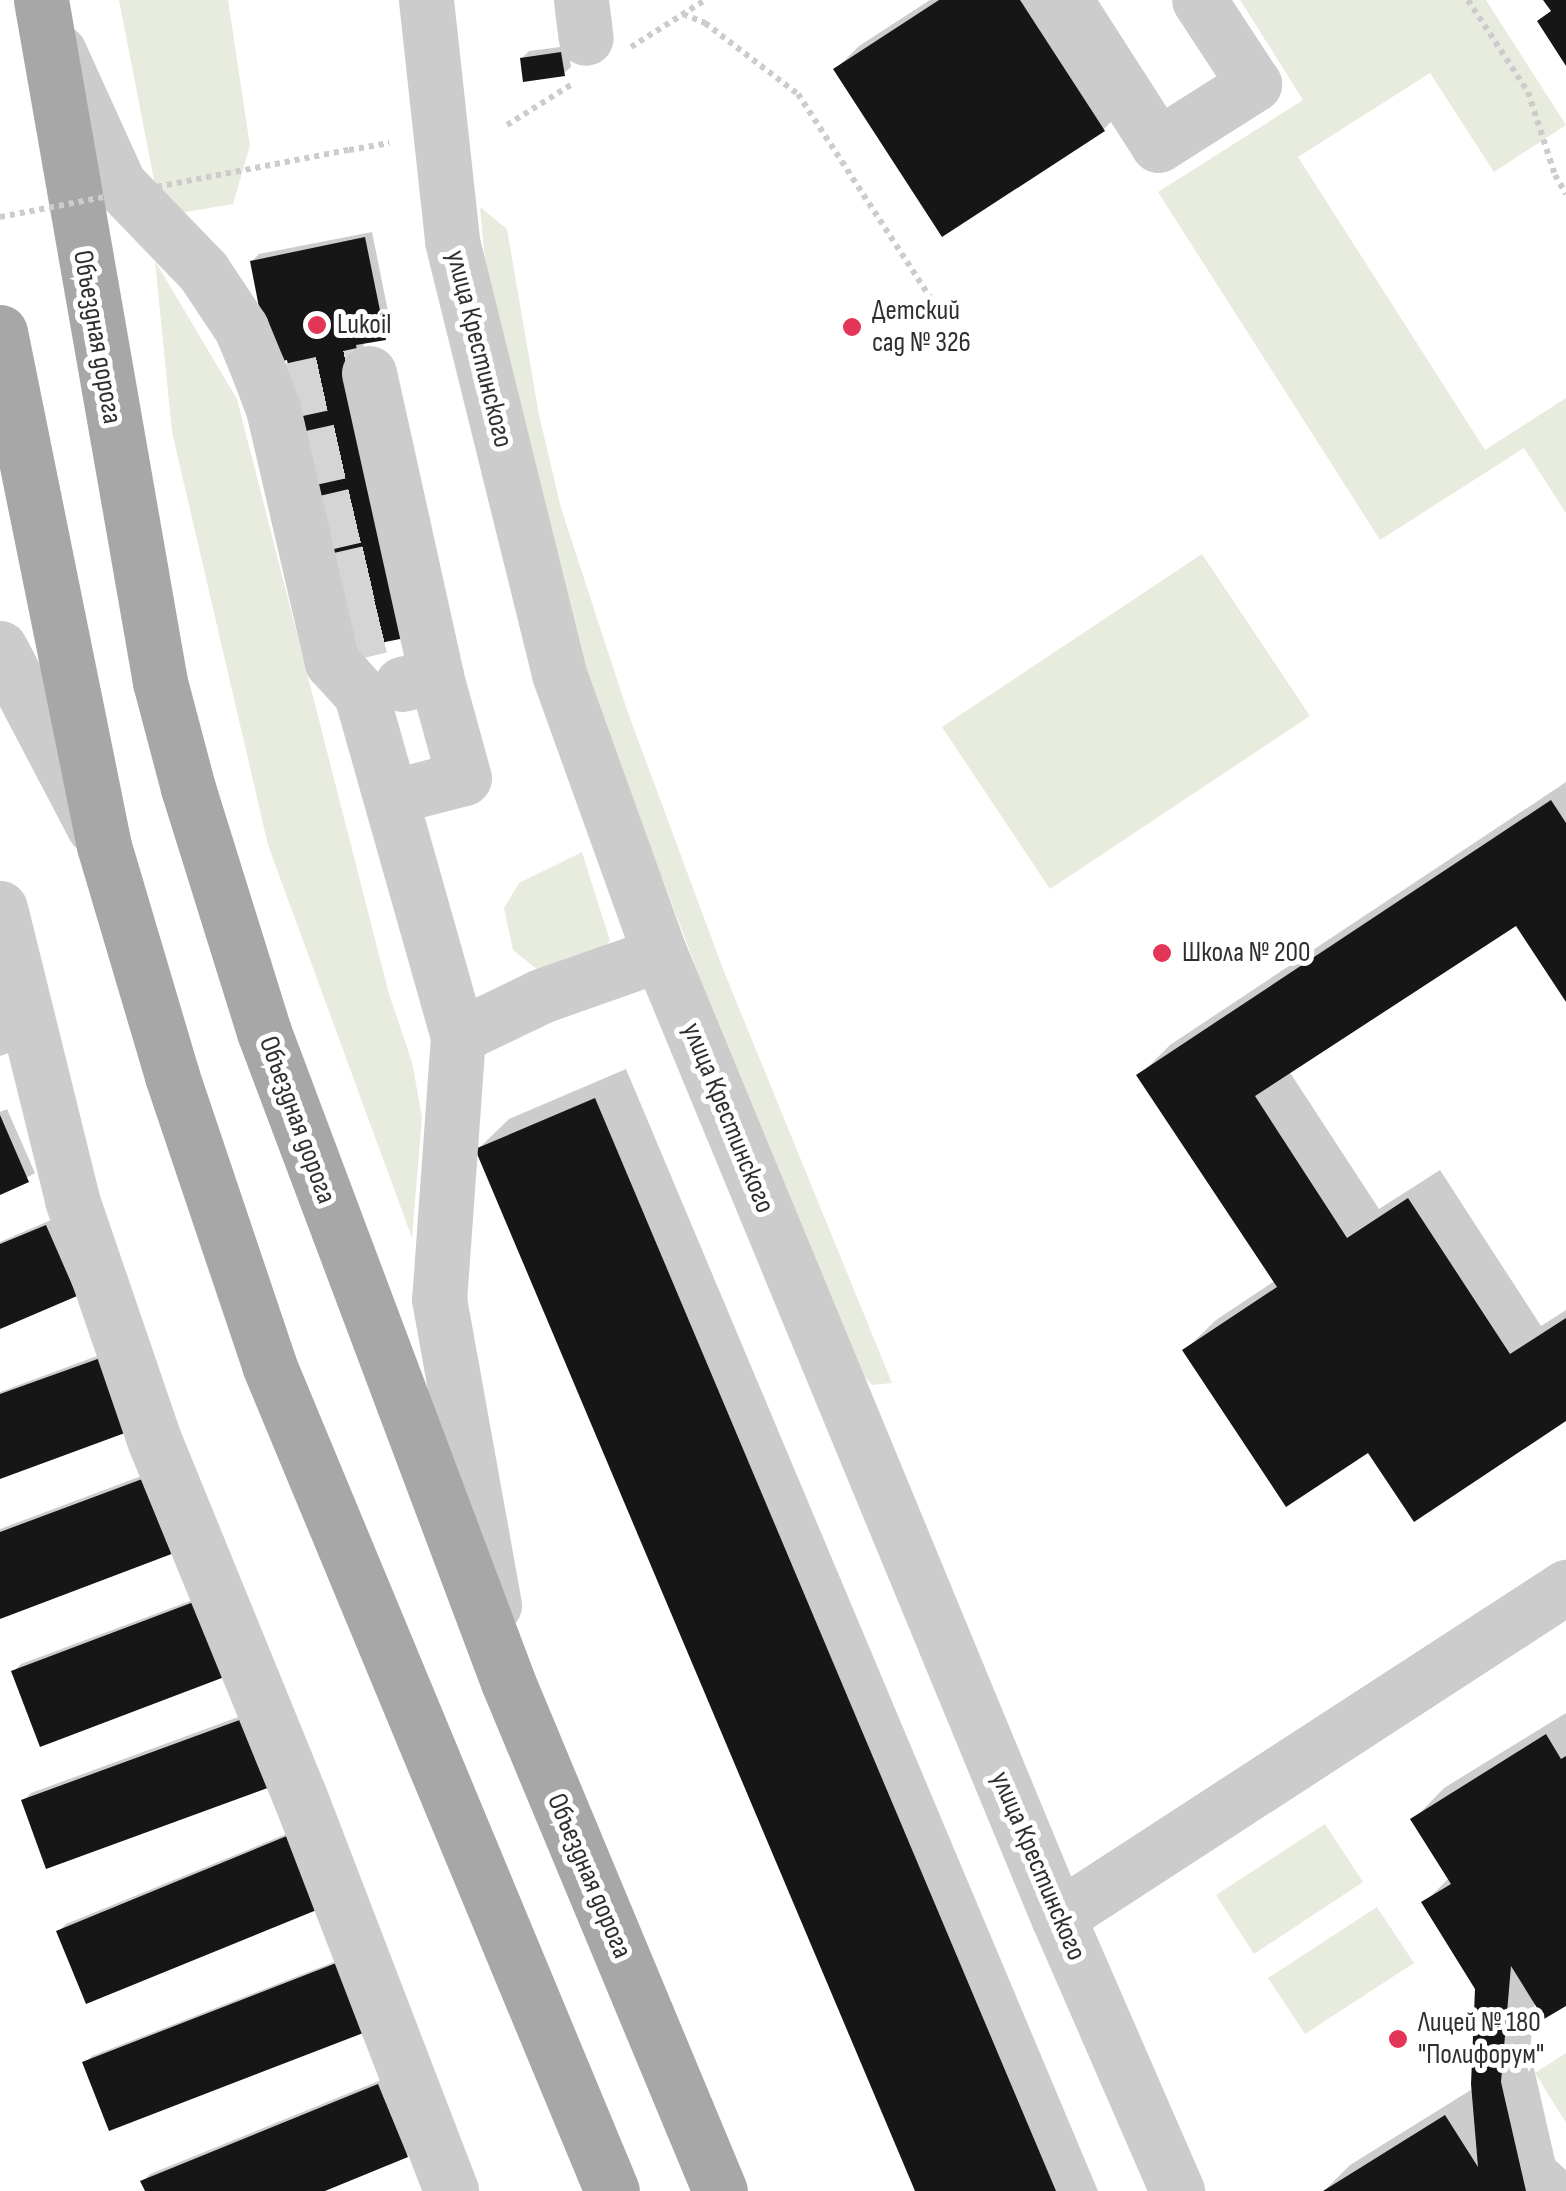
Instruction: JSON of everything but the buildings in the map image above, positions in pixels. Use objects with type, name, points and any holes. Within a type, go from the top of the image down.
[{"type":"main road","name":"Объездная дорога","points":[[43,10],[149,626],[188,788],[264,1032],[508,1682],[720,2191]]},
{"type":"main road","points":[[0,332],[104,846],[172,1076],[270,1365],[612,2191]]},
{"type":"street","name":"улица Крестинского","points":[[426,0],[415,80],[559,674],[660,954],[1058,1917],[1177,2191]]},
{"type":"street","points":[[1065,0],[1158,145],[1254,84],[1199,0]]},
{"type":"street","points":[[43,10],[119,184],[202,271],[240,328],[272,409],[332,662],[361,694],[458,1036],[438,1298],[508,1682]]},
{"type":"street","points":[[369,373],[436,676],[464,778],[390,797]]},
{"type":"street","points":[[0,648],[104,846]]},
{"type":"street","points":[[361,694],[436,676]]},
{"type":"street","points":[[0,908],[72,1200],[156,1442],[293,1779],[451,2191]]},
{"type":"street","points":[[458,1036],[541,996],[660,954]]},
{"type":"street","points":[[1058,1917],[1566,1587]]},
{"type":"path","points":[[1468,0],[1528,92],[1554,175],[1566,194]]},
{"type":"path","points":[[683,14],[705,23],[798,94],[935,305]]},
{"type":"path","points":[[0,216],[388,142]]},
{"type":"shaded area","points":[[119,0],[228,0],[250,146],[233,204],[161,216]]},
{"type":"shaded area","points":[[1240,0],[1486,0],[1566,125],[1494,172],[1430,73],[1298,157],[1485,450],[1566,398],[1566,513],[1524,448],[1380,540],[1158,192],[1303,100]]},
{"type":"shaded area","points":[[480,207],[507,229],[539,415],[561,508],[627,710],[723,969],[892,1383],[872,1385],[864,1376],[700,978],[567,627],[489,303]]},
{"type":"shaded area","points":[[155,261],[237,399],[389,994],[412,1062],[422,1117],[412,1238],[268,845],[172,432]]},
{"type":"shaded area","points":[[1202,554],[1310,716],[1050,889],[942,727]]},
{"type":"shaded area","points":[[582,852],[610,941],[589,960],[543,974],[513,950],[504,908],[519,883]]},
{"type":"shaded area","points":[[1325,1824],[1363,1882],[1254,1954],[1216,1895]]},
{"type":"shaded area","points":[[1377,1907],[1414,1963],[1305,2034],[1268,1978]]},
{"type":"shaded area","points":[[1566,2053],[1566,2123],[1535,2073]]},
{"type":"tunnel","points":[[268,395],[369,373]]},
{"type":"tunnel","points":[[286,463],[385,441]]},
{"type":"tunnel","points":[[301,528],[399,505]]},
{"type":"tunnel","points":[[315,585],[411,563]]},
{"type":"tunnel","points":[[327,638],[423,615]]},
{"type":"place","name":"Lukoil","points":[[317,325]]},
{"type":"place","name":"Детский сад № 326","points":[[852,327]]},
{"type":"place","name":"Школа № 200","points":[[1162,953]]},
{"type":"place","name":"Лицей № 180 \"Полифорум\"","points":[[1398,2039]]}]
